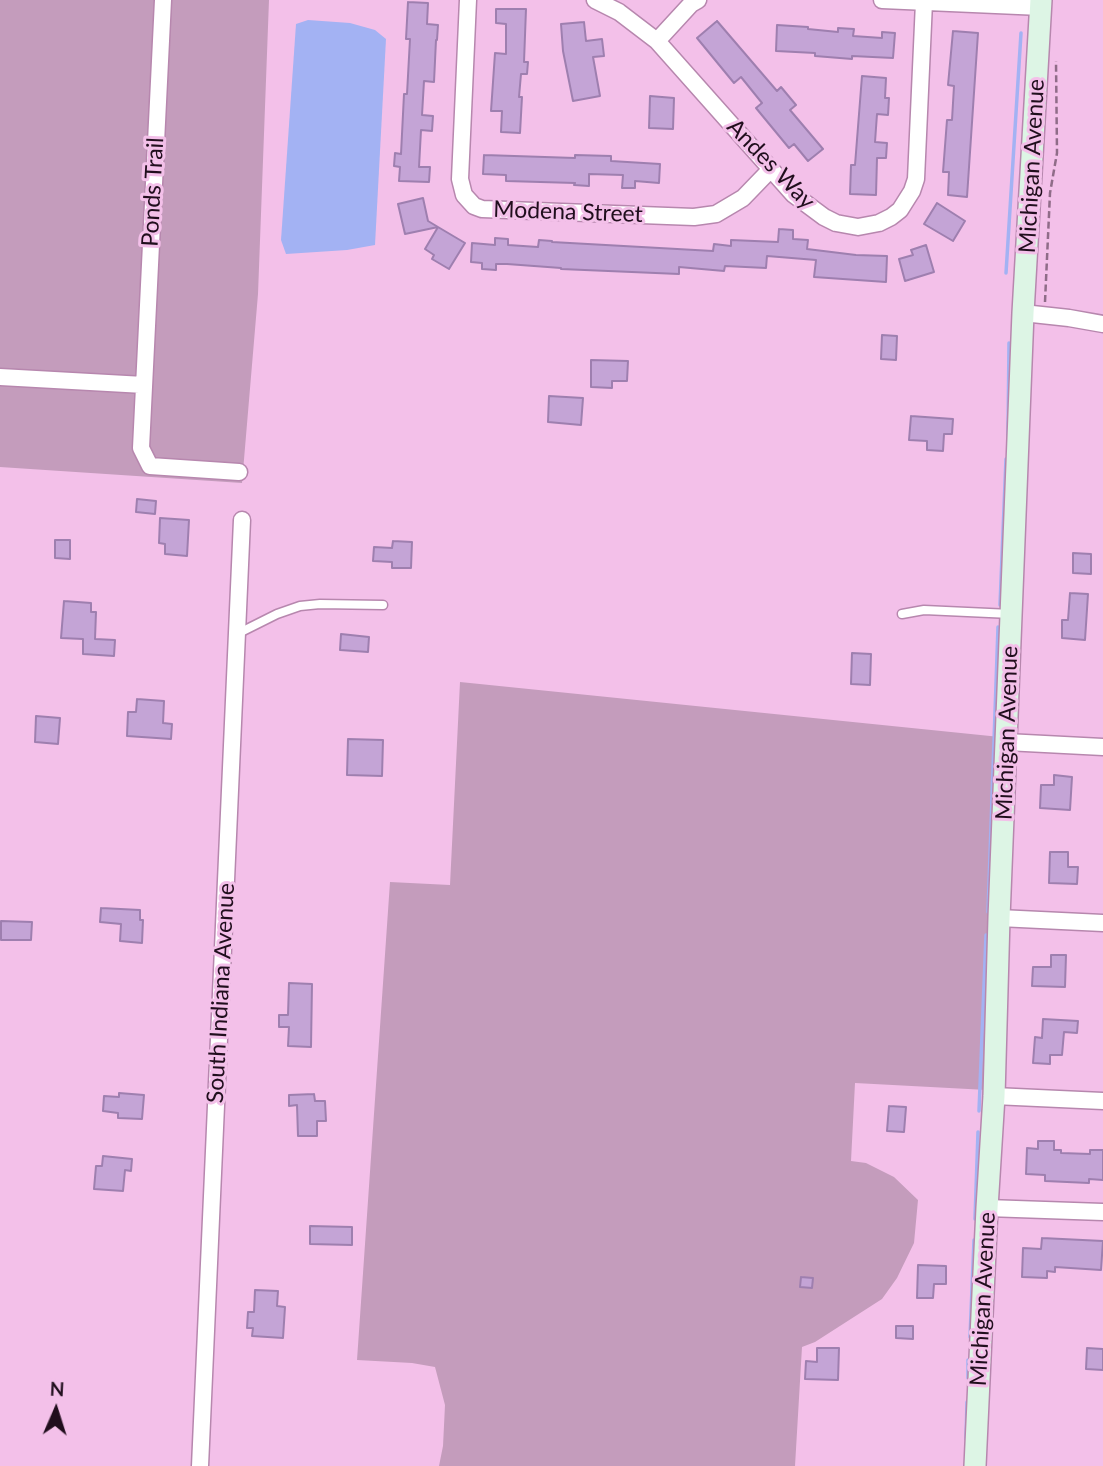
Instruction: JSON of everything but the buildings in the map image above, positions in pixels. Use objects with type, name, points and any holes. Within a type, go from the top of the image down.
[{"type":"street","name":"Ponds Trail","points":[[163,0],[141,448],[150,466],[239,472]]},
{"type":"street","name":"Modena Street","points":[[468,0],[460,179],[464,195],[474,206],[482,209],[694,217],[716,214],[743,198],[771,169]]},
{"type":"street","name":"Andes Way","points":[[595,0],[619,12],[657,41],[793,194],[824,217],[836,223],[858,227],[891,216],[900,209],[912,191],[916,179],[924,2]]},
{"type":"street","points":[[657,41],[691,4],[698,0]]},
{"type":"street","points":[[882,0],[1041,4]]},
{"type":"street","name":"Michigan Avenue","points":[[975,1466],[986,1208],[994,1096],[1023,313],[1041,4]]},
{"type":"street","points":[[1023,313],[1103,324]]},
{"type":"street","points":[[0,377],[144,385]]},
{"type":"street","name":"South Indiana Avenue","points":[[201,1466],[242,520]]},
{"type":"street","points":[[1006,742],[1103,747]]},
{"type":"street","points":[[999,918],[1103,923]]},
{"type":"street","points":[[994,1096],[1103,1101]]},
{"type":"street","points":[[986,1208],[1103,1212]]},
{"type":"lane","points":[[237,634],[276,614],[300,607],[320,604],[383,605]]},
{"type":"lane","points":[[902,614],[924,610],[1012,614]]},
{"type":"shaded area","points":[[0,0],[269,0],[258,294],[242,483],[0,467]]},
{"type":"shaded area","points":[[460,682],[1000,737],[987,1090],[855,1083],[851,1161],[866,1163],[894,1177],[918,1200],[914,1243],[897,1278],[882,1299],[815,1342],[802,1347],[795,1466],[439,1466],[445,1405],[435,1367],[357,1360],[390,882],[450,885]]},
{"type":"water","points":[[308,20],[350,23],[375,30],[386,39],[375,245],[347,250],[286,254],[281,240],[296,24]]},
{"type":"waterway","points":[[1006,273],[1021,33]]},
{"type":"waterway","points":[[1008,436],[1009,343]]},
{"type":"waterway","points":[[1000,605],[1006,459]]},
{"type":"waterway","points":[[988,912],[998,627]]},
{"type":"waterway","points":[[979,1111],[986,935]]},
{"type":"waterway","points":[[975,1219],[978,1132]]},
{"type":"waterway","points":[[970,1337],[974,1240]]},
{"type":"waterway","points":[[968,1360],[968,1378]]},
{"type":"waterway","points":[[966,1439],[967,1402]]}]
